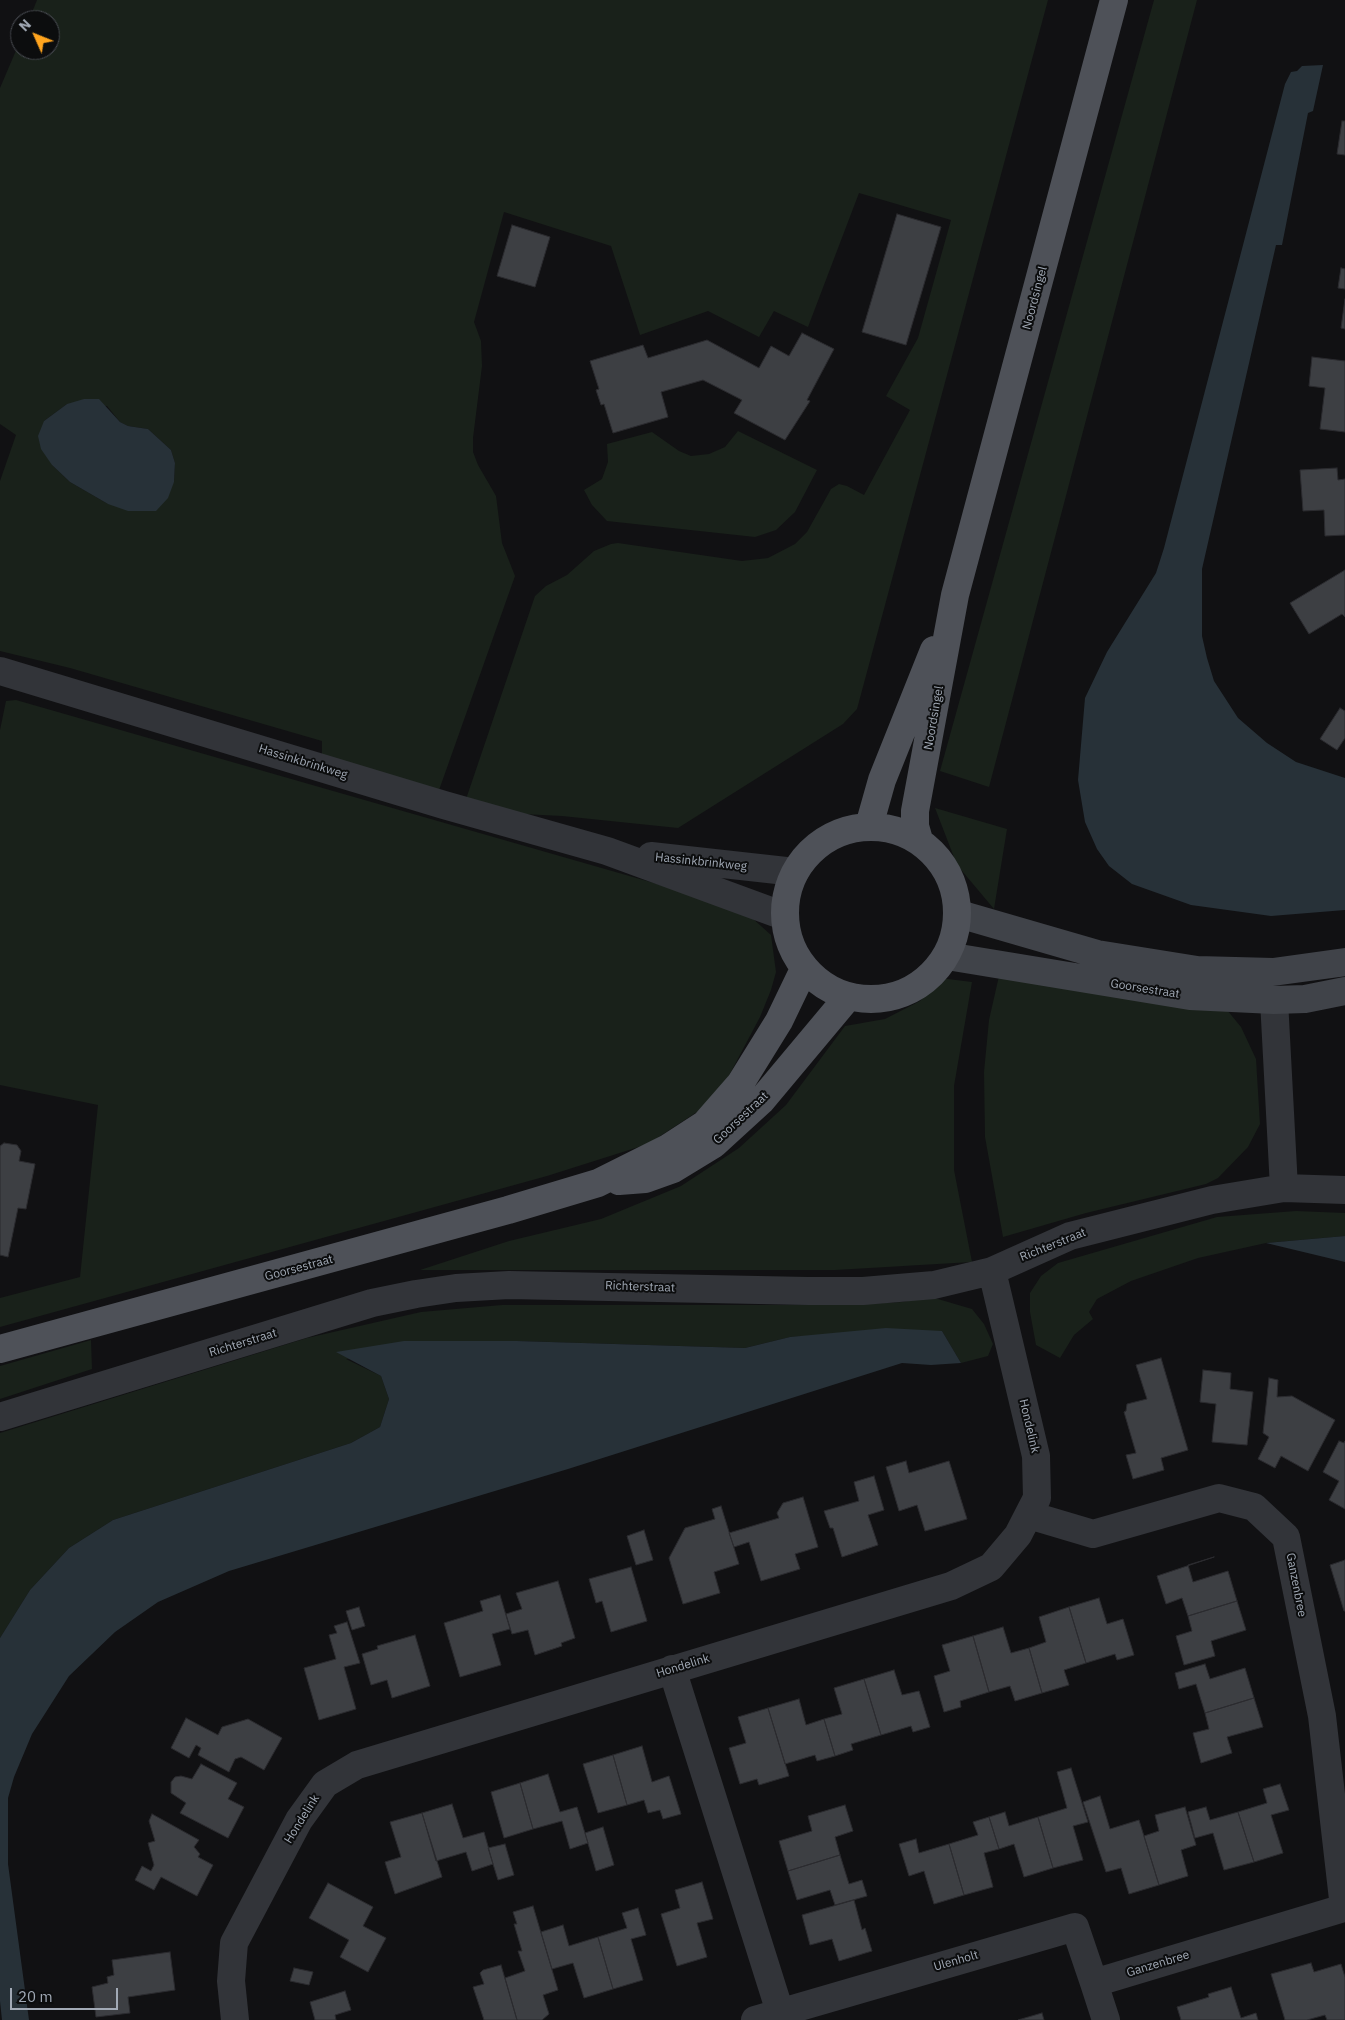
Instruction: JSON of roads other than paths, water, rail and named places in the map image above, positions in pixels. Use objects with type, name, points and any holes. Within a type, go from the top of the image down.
[{"type":"main road","name":"Noordsingel","points":[[919,840],[915,826],[916,812],[955,596],[1114,0]]},
{"type":"main road","name":"Noordsingel","points":[[869,826],[882,780],[955,596]]},
{"type":"main road","points":[[869,826],[894,829],[919,840],[935,853],[954,886],[959,914],[957,932],[947,956],[929,978],[904,994],[875,1000],[848,997],[818,982],[804,968],[792,949],[784,916],[786,894],[795,872],[815,848],[832,835],[869,826]]},
{"type":"main road","points":[[959,914],[1097,954],[1197,970],[1273,972],[1345,962]]},
{"type":"main road","name":"Goorsestraat","points":[[947,956],[1190,996],[1274,1000],[1305,999],[1345,991]]},
{"type":"main road","name":"Goorsestraat","points":[[0,1349],[508,1210],[598,1183],[668,1148],[704,1124],[740,1084],[779,1021],[804,968]]},
{"type":"main road","points":[[1273,972],[1274,1000]]},
{"type":"main road","name":"Goorsestraat","points":[[598,1183],[645,1179],[673,1169],[714,1144],[762,1101],[848,997]]},
{"type":"street","name":"Hassinkbrinkweg","points":[[0,671],[444,805],[607,852],[784,916]]},
{"type":"street","name":"Hassinkbrinkweg","points":[[607,852],[795,872]]},
{"type":"street","points":[[1274,1000],[1284,1188]]},
{"type":"street","name":"Richterstraat","points":[[0,1417],[372,1303],[456,1288],[561,1284],[863,1291],[934,1284],[992,1272],[1070,1236],[1212,1200],[1284,1188],[1345,1190]]},
{"type":"street","name":"Hondelink","points":[[235,2020],[230,1982],[234,1942],[299,1820],[325,1784],[357,1765],[951,1586],[991,1567],[1018,1535],[1037,1498],[1036,1456],[992,1272]]},
{"type":"street","name":"Ganzenbree","points":[[1029,1515],[1093,1534],[1219,1498],[1254,1507],[1286,1537],[1322,1716],[1345,1909],[1094,1983]]},
{"type":"street","name":"Ulenholt","points":[[672,1669],[768,2016],[1075,1927],[1094,1983]]},
{"type":"street","points":[[1094,1983],[1106,2020]]}]
